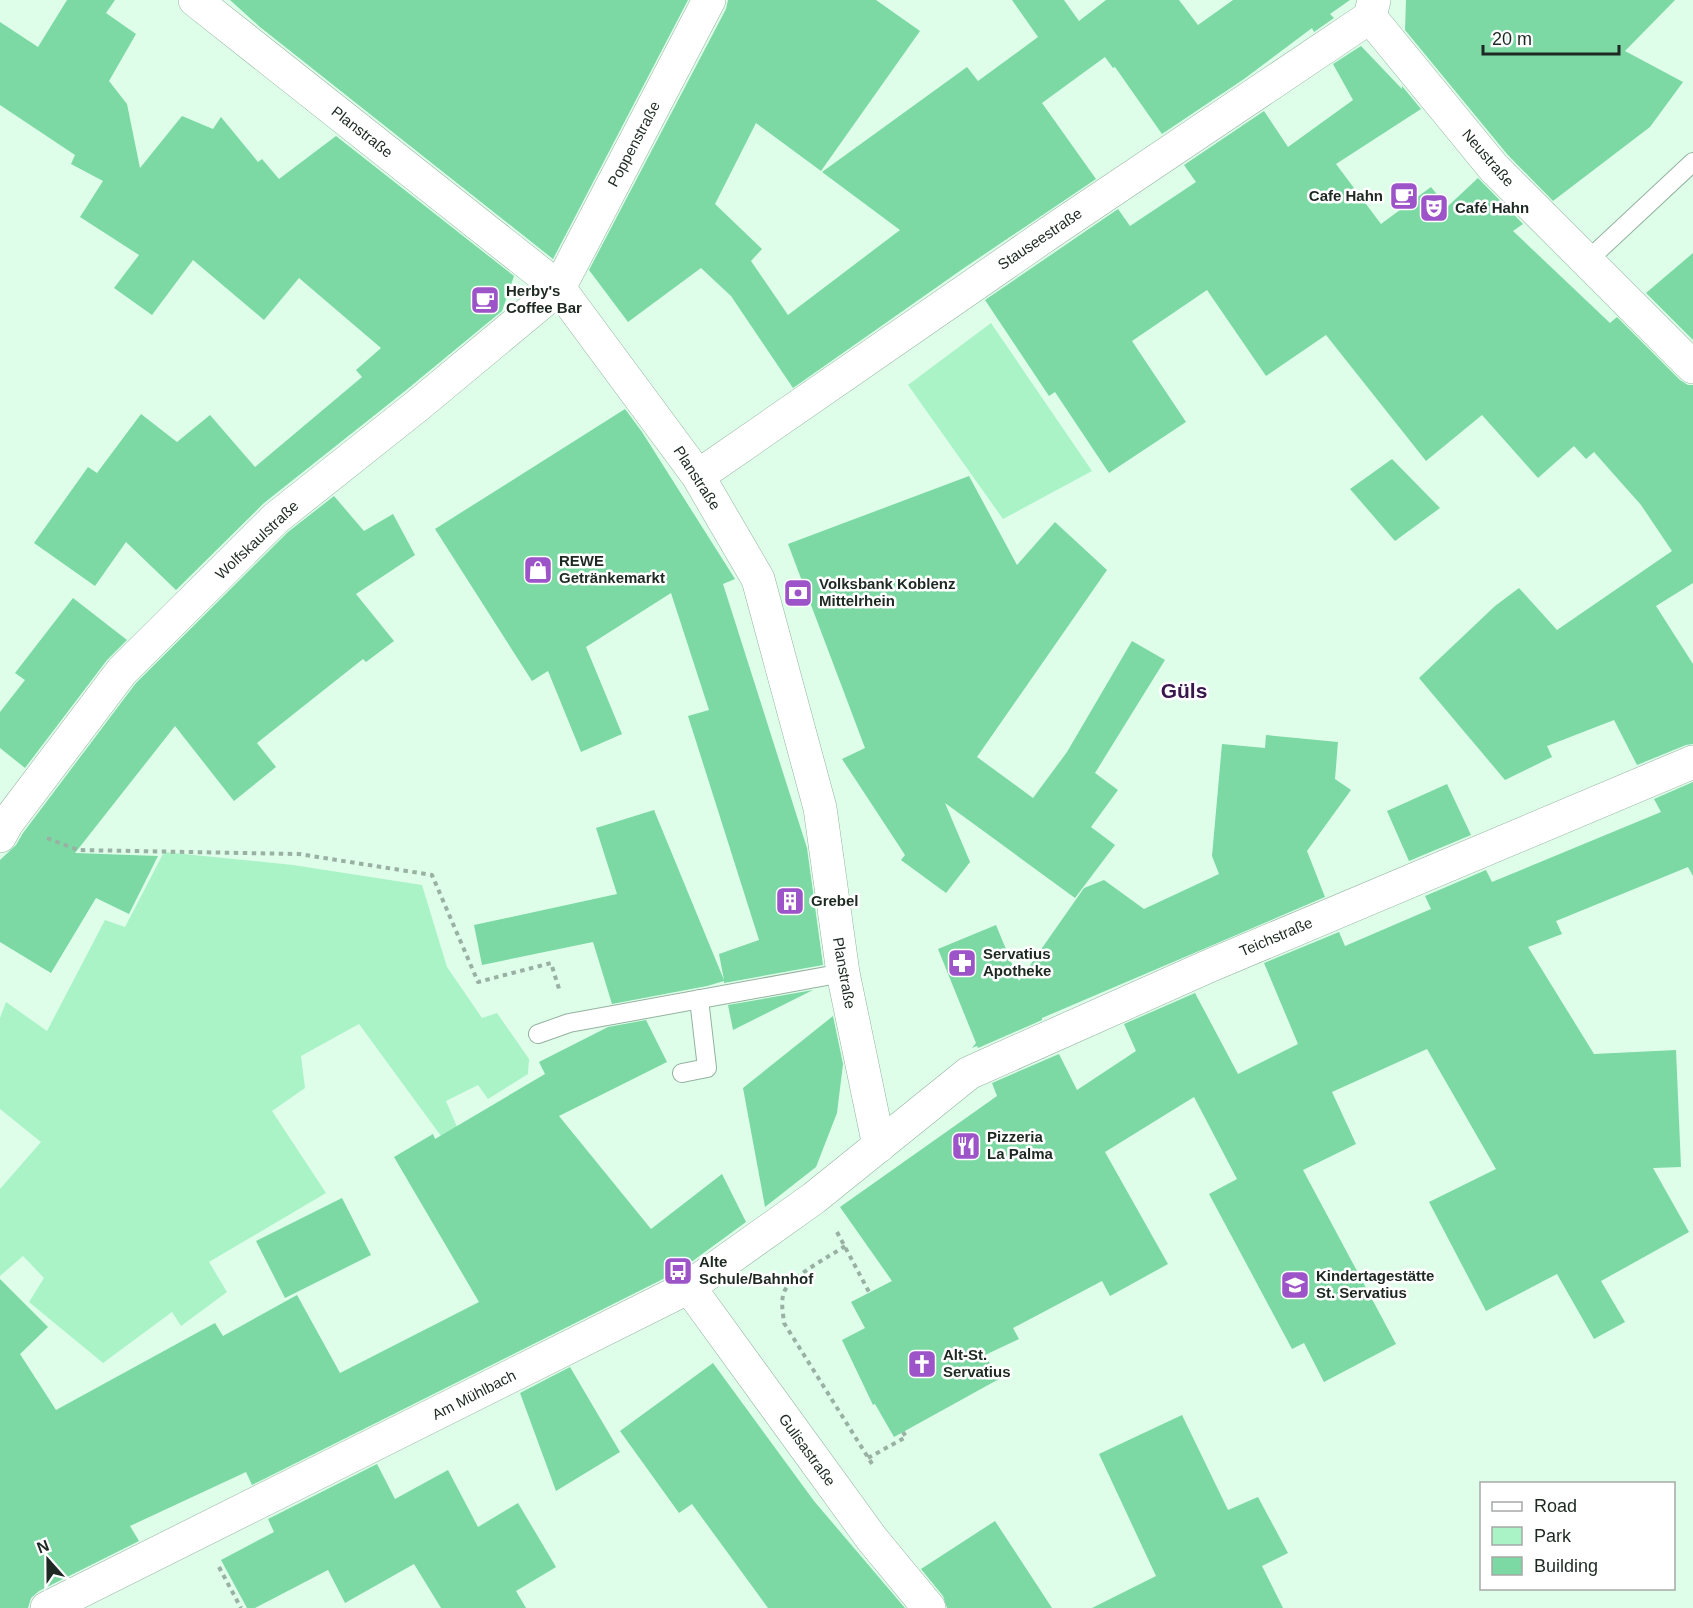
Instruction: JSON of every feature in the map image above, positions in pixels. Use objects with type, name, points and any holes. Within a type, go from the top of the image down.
[{"type":"street","name":"Planstraße","points":[[195,0],[559,288],[698,476],[758,579],[820,808],[843,973],[879,1146]]},
{"type":"street","name":"Poppenstraße","points":[[559,288],[709,0]]},
{"type":"street","name":"Neustraße","points":[[1372,8],[1493,167],[1693,368]]},
{"type":"street","name":"Stauseestraße","points":[[698,476],[1372,8]]},
{"type":"street","name":"Wolfskaulstraße","points":[[4,830],[122,672],[276,518],[417,406],[559,288]]},
{"type":"street","name":"Teichstraße","points":[[879,1146],[969,1073],[1209,966],[1693,762]]},
{"type":"street","name":"Am Mühlbach","points":[[47,1608],[689,1287],[814,1198],[879,1146]]},
{"type":"street","name":"Gulisastraße","points":[[689,1287],[872,1539],[929,1608]]},
{"type":"lane","points":[[1587,261],[1693,162]]},
{"type":"lane","points":[[538,1034],[569,1023],[843,973]]},
{"type":"lane","points":[[682,1073],[707,1068],[699,999]]},
{"type":"path","points":[[4,830],[78,850],[299,854],[432,875],[478,982],[551,963],[569,1023]]},
{"type":"path","points":[[869,1293],[845,1246],[794,1281],[784,1292],[782,1304],[784,1323],[868,1458],[906,1437],[903,1432]]},
{"type":"green space","points":[[991,323],[1092,471],[1003,519],[908,385]]},
{"type":"green space","points":[[164,852],[293,865],[422,885],[447,967],[482,1018],[497,1013],[529,1059],[528,1074],[488,1099],[478,1085],[446,1101],[469,1155],[460,1162],[359,1024],[301,1056],[305,1088],[272,1111],[326,1193],[209,1262],[227,1292],[181,1326],[172,1312],[103,1363],[29,1302],[44,1278],[23,1256],[0,1276],[0,1189],[41,1142],[0,1109],[0,1018],[6,1002],[47,1031],[105,920],[125,927]]},
{"type":"building","points":[[67,0],[115,0],[106,13],[136,34],[109,81],[127,104],[140,168],[182,116],[213,129],[221,117],[258,162],[262,159],[279,179],[336,136],[514,276],[502,311],[264,503],[176,590],[126,542],[95,586],[34,543],[88,467],[97,473],[141,414],[177,442],[210,415],[255,467],[362,377],[356,370],[381,348],[299,278],[264,320],[193,260],[152,315],[114,288],[139,255],[80,217],[103,181],[71,164],[75,155],[0,105],[0,22],[38,47]]},
{"type":"building","points":[[230,0],[688,0],[553,259],[260,27]]},
{"type":"building","points":[[728,0],[876,0],[920,31],[821,171],[756,123],[715,204],[762,249],[751,261],[788,315],[900,230],[822,172],[967,67],[978,81],[1038,37],[1012,0],[1064,0],[1079,21],[1106,0],[1179,0],[1198,25],[1233,0],[1350,0],[1330,14],[1334,18],[1314,32],[1312,28],[1244,79],[1162,134],[1115,67],[1113,68],[1105,57],[1042,103],[1096,179],[793,388],[731,296],[701,268],[628,322],[589,270],[726,9]]},
{"type":"building","points":[[1406,0],[1675,0],[1625,51],[1683,82],[1650,127],[1553,201],[1507,154],[1405,30]]},
{"type":"building","points":[[1361,46],[1402,89],[1402,86],[1421,109],[1336,164],[1381,224],[1431,187],[1447,207],[1478,178],[1523,224],[1513,231],[1610,323],[1617,317],[1680,380],[1693,385],[1693,583],[1656,606],[1693,664],[1693,744],[1637,765],[1614,720],[1547,746],[1552,757],[1505,780],[1419,678],[1495,606],[1519,588],[1557,630],[1672,551],[1641,505],[1594,452],[1586,459],[1574,446],[1538,478],[1482,415],[1426,461],[1326,335],[1266,376],[1207,290],[1132,341],[1186,422],[1109,473],[1055,392],[1049,396],[985,300],[1118,209],[1130,226],[1196,182],[1184,165],[1264,111],[1288,147],[1353,100],[1333,64]]},
{"type":"building","points":[[1693,253],[1693,340],[1646,293]]},
{"type":"building","points":[[625,409],[735,579],[723,584],[807,848],[823,965],[724,983],[724,981],[612,1004],[593,942],[482,965],[474,925],[617,894],[596,828],[654,810],[724,980],[719,954],[759,940],[688,716],[709,710],[671,593],[586,647],[622,734],[581,752],[548,671],[532,681],[435,529]]},
{"type":"building","points":[[1392,459],[1440,508],[1395,541],[1350,489]]},
{"type":"building","points":[[969,476],[1017,565],[1055,522],[1107,570],[977,757],[1033,798],[1067,752],[1132,641],[1165,660],[1095,773],[1118,790],[1091,827],[1115,845],[1075,898],[945,803],[970,862],[946,893],[901,860],[905,855],[842,759],[865,748],[788,544]]},
{"type":"building","points":[[334,496],[364,531],[393,514],[415,555],[356,594],[394,641],[366,662],[363,659],[257,743],[276,767],[234,801],[175,726],[75,853],[158,856],[129,914],[96,898],[51,973],[0,942],[0,860],[16,845],[136,683],[288,532]]},
{"type":"building","points":[[73,598],[127,640],[107,660],[25,768],[0,748],[0,712],[25,680],[15,673]]},
{"type":"building","points":[[1266,735],[1338,742],[1335,779],[1351,790],[1307,851],[1325,897],[1042,1018],[1042,1020],[978,1048],[977,1046],[972,1048],[976,1043],[938,949],[996,925],[1019,981],[1084,888],[1104,880],[1144,909],[1219,874],[1212,856],[1222,744],[1265,748]]},
{"type":"building","points":[[1693,782],[1693,876],[1688,867],[1556,921],[1562,934],[1528,947],[1594,1054],[1676,1050],[1681,1167],[1653,1168],[1689,1232],[1601,1281],[1625,1322],[1594,1339],[1557,1274],[1486,1311],[1429,1202],[1496,1169],[1427,1049],[1332,1092],[1356,1144],[1303,1170],[1396,1344],[1324,1382],[1304,1343],[1292,1349],[1209,1194],[1237,1179],[1194,1097],[1105,1152],[1168,1264],[1110,1296],[1102,1281],[1013,1328],[1019,1339],[985,1355],[999,1379],[894,1437],[875,1404],[873,1405],[842,1340],[865,1328],[851,1302],[892,1281],[840,1207],[997,1096],[992,1083],[1059,1054],[1077,1090],[1136,1051],[1124,1024],[1195,993],[1238,1074],[1298,1044],[1264,963],[1339,932],[1345,946],[1431,909],[1425,896],[1486,870],[1492,882],[1661,812],[1654,799]]},
{"type":"building","points":[[1447,784],[1471,835],[1409,861],[1387,811]]},
{"type":"building","points":[[813,990],[733,1030],[728,1005]]},
{"type":"building","points":[[833,1016],[843,1064],[837,1113],[816,1167],[765,1207],[743,1088]]},
{"type":"building","points":[[646,1020],[667,1062],[559,1116],[651,1229],[722,1174],[746,1222],[679,1271],[252,1485],[246,1472],[130,1526],[139,1541],[39,1591],[31,1598],[28,1608],[0,1608],[0,1279],[48,1327],[20,1354],[56,1410],[215,1323],[223,1336],[297,1295],[340,1373],[479,1302],[394,1157],[433,1134],[435,1139],[545,1074],[539,1062],[608,1027]]},
{"type":"building","points":[[342,1198],[371,1255],[285,1298],[256,1241]]},
{"type":"building","points":[[713,1363],[814,1501],[905,1608],[768,1608],[692,1504],[679,1513],[620,1431]]},
{"type":"building","points":[[570,1367],[620,1452],[556,1491],[520,1393]]},
{"type":"building","points":[[1182,1415],[1228,1510],[1258,1497],[1288,1553],[1262,1566],[1283,1608],[1092,1608],[1156,1576],[1099,1454]]},
{"type":"building","points":[[377,1464],[395,1499],[448,1470],[478,1527],[518,1503],[556,1567],[516,1591],[526,1608],[441,1608],[414,1564],[345,1603],[328,1570],[255,1608],[247,1608],[221,1560],[274,1532],[268,1519]]},
{"type":"building","points":[[995,1521],[1052,1608],[947,1608],[943,1596],[921,1569]]},
{"type":"place","name":"Cafe Hahn","points":[[1404,196]]},
{"type":"place","name":"Café Hahn","points":[[1434,208]]},
{"type":"place","name":"Herby's Coffee Bar","points":[[485,300]]},
{"type":"place","name":"REWE Getränkemarkt","points":[[538,570]]},
{"type":"place","name":"Volksbank Koblenz Mittelrhein","points":[[798,593]]},
{"type":"place","name":"Grebel","points":[[790,901]]},
{"type":"place","name":"Servatius Apotheke","points":[[962,963]]},
{"type":"place","name":"Pizzeria La Palma","points":[[966,1146]]},
{"type":"place","name":"Alte Schule/Bahnhof","points":[[678,1271]]},
{"type":"place","name":"Kindertagestätte St. Servatius","points":[[1295,1285]]},
{"type":"place","name":"Alt-St. Servatius","points":[[922,1364]]},
{"type":"district","name":"Güls","points":[[1184,691]]}]
